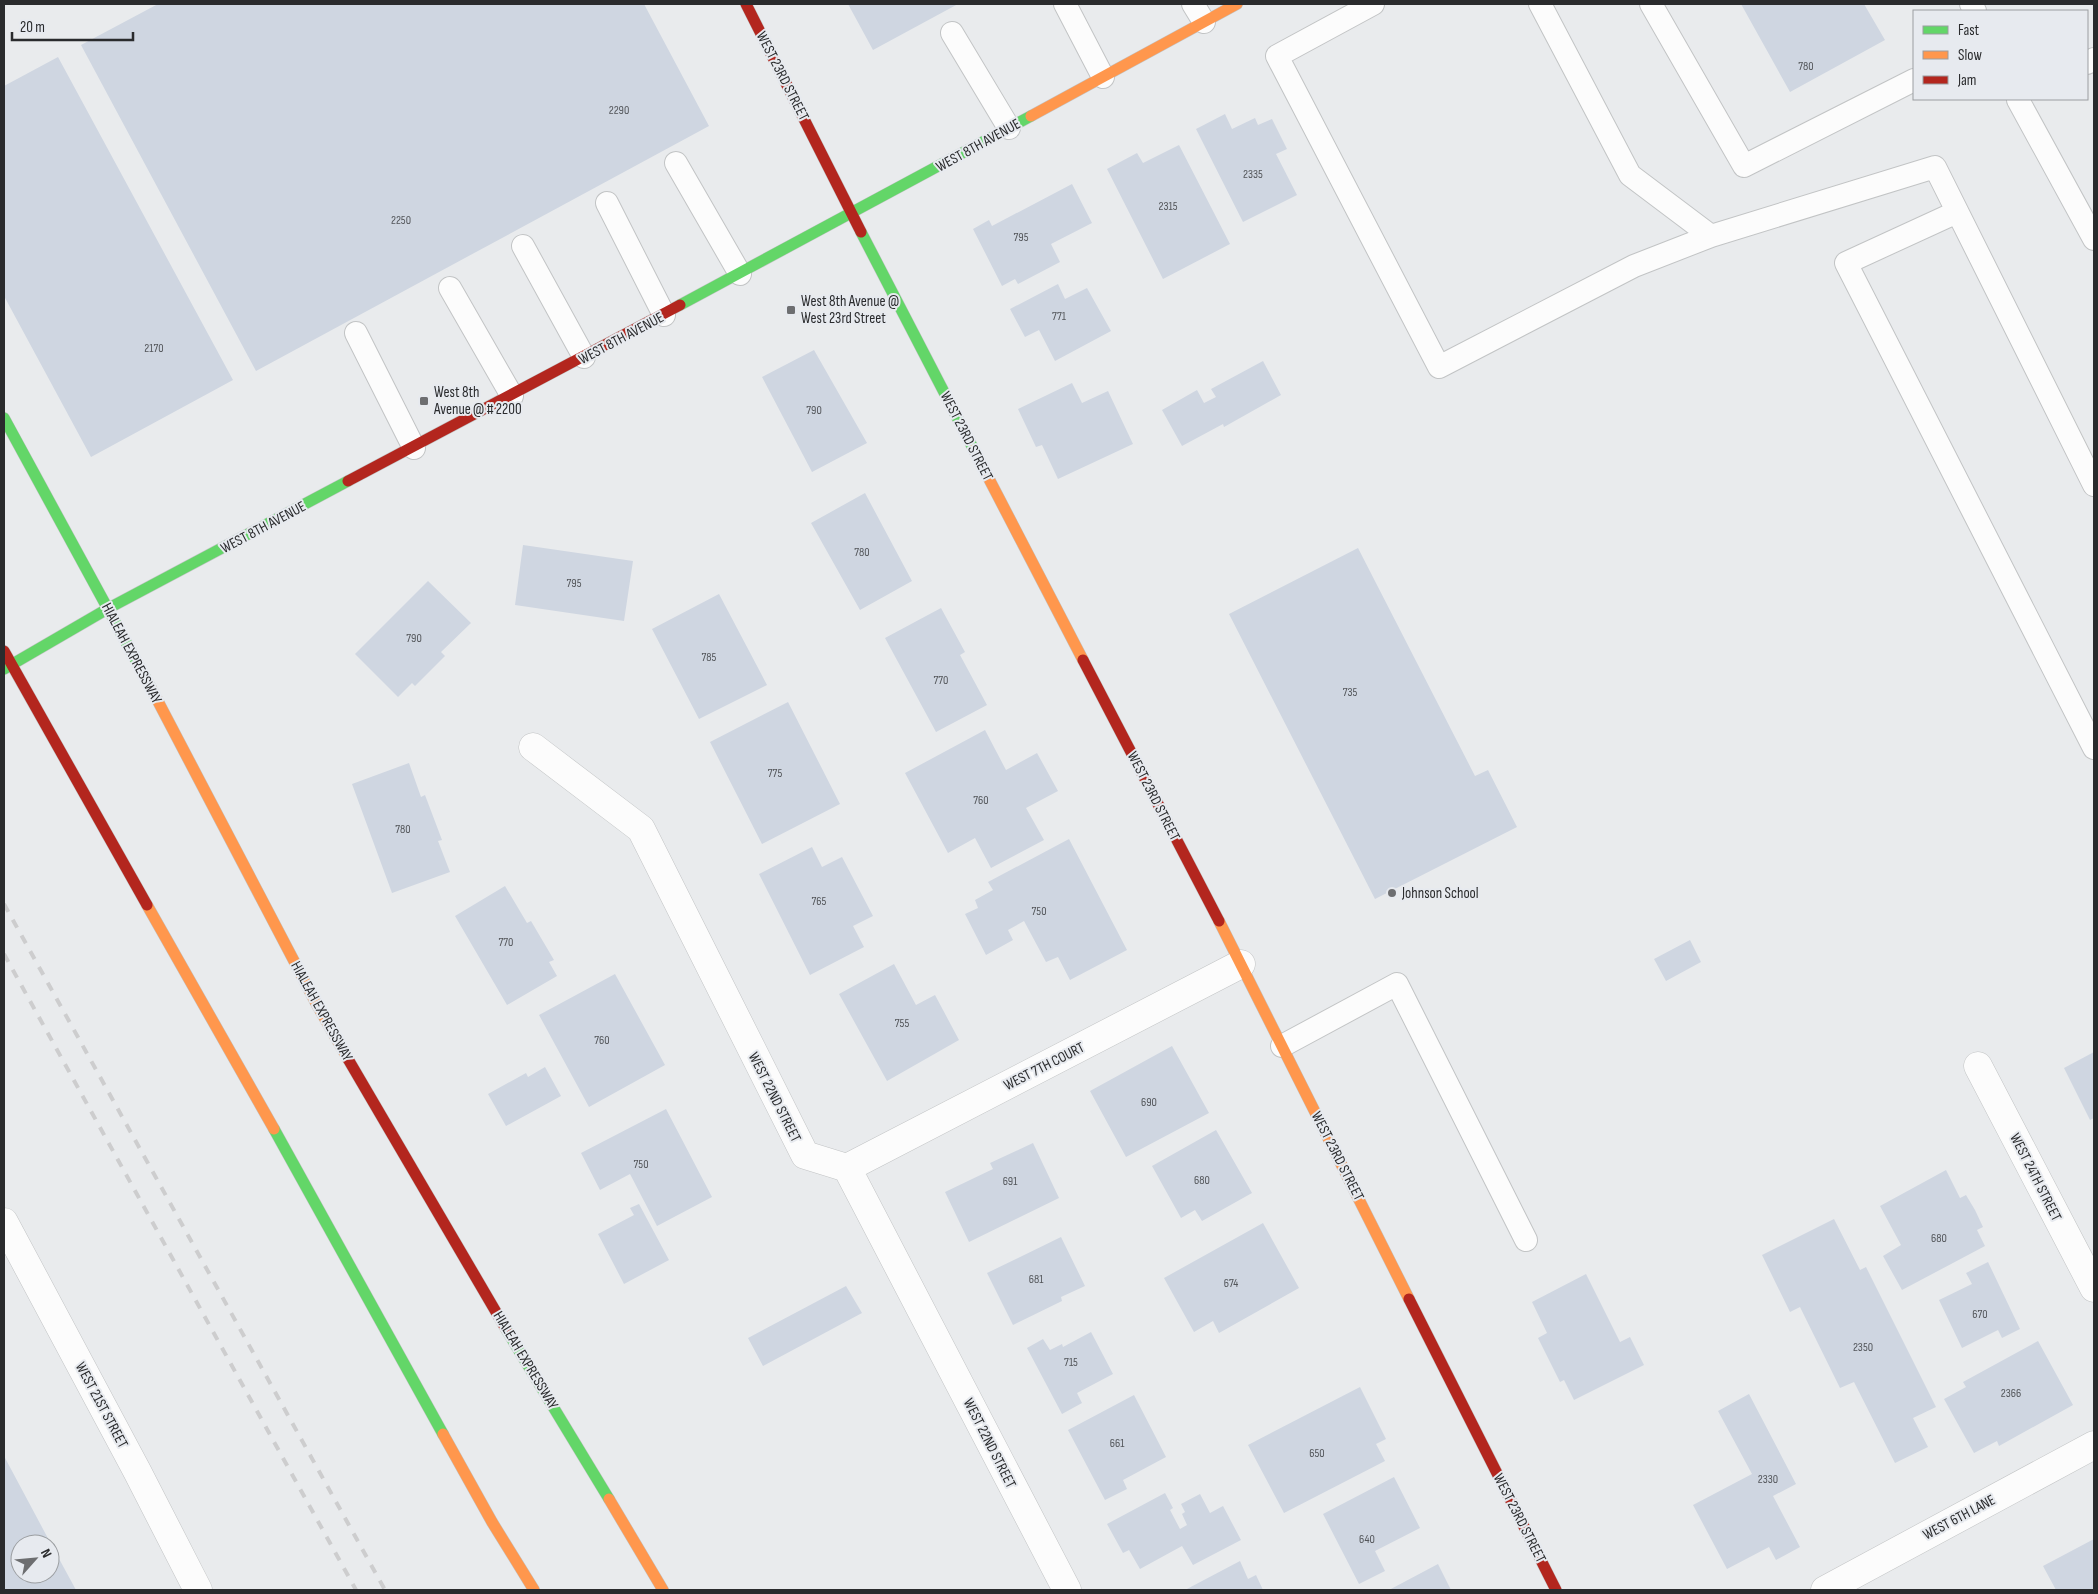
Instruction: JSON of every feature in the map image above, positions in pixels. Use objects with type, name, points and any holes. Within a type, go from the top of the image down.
[{"type":"street","name":"WEST 23RD STREET","points":[[746,4],[852,214],[1241,964],[1556,1590]]},
{"type":"street","name":"WEST 8TH AVENUE","points":[[8,667],[109,608],[664,315],[1103,77],[1198,13],[1237,4]]},
{"type":"street","name":"HIALEAH EXPRESSWAY","points":[[4,418],[109,608],[316,1003],[518,1350],[663,1590]]},
{"type":"street","points":[[4,651],[8,667],[276,1133],[487,1514],[534,1590]]},
{"type":"street","name":"WEST 22ND STREET","points":[[532,747],[641,828],[804,1155],[847,1168],[1067,1590]]},
{"type":"street","name":"WEST 7TH COURT","points":[[847,1168],[1241,964]]},
{"type":"street","name":"WEST 24TH STREET","points":[[1978,1066],[2094,1288]]},
{"type":"street","name":"WEST 21ST STREET","points":[[4,1222],[137,1471],[198,1590]]},
{"type":"street","name":"WEST 6TH LANE","points":[[1824,1590],[2094,1445]]},
{"type":"lane","points":[[1065,4],[1103,77]]},
{"type":"lane","points":[[1373,4],[1277,56],[1439,367],[1634,266],[1711,236],[1935,167],[2094,485]]},
{"type":"lane","points":[[1540,4],[1630,175],[1711,236]]},
{"type":"lane","points":[[1651,4],[1744,166],[1913,81]]},
{"type":"lane","points":[[952,33],[1009,128]]},
{"type":"lane","points":[[2018,100],[2094,239]]},
{"type":"lane","points":[[676,163],[740,274]]},
{"type":"lane","points":[[607,203],[664,315]]},
{"type":"lane","points":[[1957,212],[1846,263],[2094,748]]},
{"type":"lane","points":[[522,246],[584,357]]},
{"type":"lane","points":[[450,288],[512,396]]},
{"type":"lane","points":[[356,333],[414,448]]},
{"type":"lane","points":[[1282,1046],[1397,984],[1526,1240]]},
{"type":"building","points":[[158,4],[644,4],[709,126],[256,371],[81,45]]},
{"type":"building","points":[[848,4],[958,4],[873,50]]},
{"type":"building","points":[[1741,4],[1864,4],[1885,40],[1790,92]]},
{"type":"building","points":[[58,57],[233,380],[91,457],[4,296],[4,86]]},
{"type":"building","points":[[1225,114],[1232,129],[1255,118],[1258,125],[1272,119],[1287,149],[1276,154],[1297,195],[1243,222],[1196,129]]},
{"type":"building","points":[[1179,145],[1230,244],[1163,279],[1107,169],[1137,153],[1143,163]]},
{"type":"building","points":[[1072,184],[1092,223],[1051,244],[1060,262],[1018,284],[1015,279],[1002,286],[973,229],[989,220],[992,226]]},
{"type":"building","points":[[1058,284],[1065,299],[1087,288],[1111,331],[1055,361],[1039,330],[1025,337],[1010,309]]},
{"type":"building","points":[[814,350],[867,443],[812,472],[762,377]]},
{"type":"building","points":[[1263,361],[1281,395],[1224,427],[1223,424],[1182,446],[1162,410],[1197,390],[1204,403],[1216,397],[1211,389]]},
{"type":"building","points":[[1072,383],[1082,403],[1108,391],[1133,444],[1058,479],[1042,445],[1036,447],[1018,409]]},
{"type":"building","points":[[865,493],[912,581],[860,610],[811,523]]},
{"type":"building","points":[[523,545],[633,561],[624,621],[515,605]]},
{"type":"building","points":[[1358,548],[1475,776],[1488,770],[1517,827],[1375,899],[1229,614]]},
{"type":"building","points":[[428,581],[471,623],[441,652],[445,656],[415,686],[412,683],[398,697],[355,654]]},
{"type":"building","points":[[719,594],[767,685],[699,719],[652,629]]},
{"type":"building","points":[[941,608],[965,652],[960,655],[987,705],[936,732],[885,638]]},
{"type":"building","points":[[788,702],[840,804],[762,844],[710,742]]},
{"type":"building","points":[[985,730],[1006,770],[1037,753],[1058,791],[1026,808],[1044,840],[991,868],[975,838],[948,853],[905,773]]},
{"type":"building","points":[[409,763],[421,797],[425,795],[442,840],[438,841],[450,872],[392,893],[352,784]]},
{"type":"building","points":[[1069,839],[1127,950],[1070,980],[1058,957],[1046,962],[1024,921],[1008,930],[1013,940],[986,955],[965,914],[978,908],[975,900],[993,890],[988,882]]},
{"type":"building","points":[[812,847],[822,867],[842,857],[873,916],[853,926],[864,947],[810,975],[759,874]]},
{"type":"building","points":[[505,886],[527,923],[531,921],[554,960],[549,962],[557,976],[507,1005],[455,916]]},
{"type":"building","points":[[1690,940],[1701,962],[1666,981],[1654,959]]},
{"type":"building","points":[[894,964],[916,1005],[935,995],[959,1040],[887,1081],[839,994]]},
{"type":"building","points":[[615,974],[665,1065],[589,1107],[539,1015]]},
{"type":"building","points":[[1172,1046],[1209,1113],[1126,1157],[1090,1091]]},
{"type":"building","points":[[2094,1052],[2094,1118],[2090,1120],[2064,1068]]},
{"type":"building","points":[[545,1067],[561,1096],[506,1126],[488,1094],[526,1073],[528,1077]]},
{"type":"building","points":[[666,1109],[712,1197],[657,1226],[630,1174],[600,1190],[581,1153]]},
{"type":"building","points":[[1216,1130],[1252,1193],[1202,1221],[1195,1210],[1181,1218],[1152,1166]]},
{"type":"building","points":[[1033,1143],[1059,1198],[969,1242],[945,1192],[993,1169],[990,1163]]},
{"type":"building","points":[[1946,1170],[1960,1198],[1966,1195],[1975,1210],[1983,1227],[1977,1230],[1985,1246],[1902,1290],[1883,1256],[1901,1245],[1880,1206]]},
{"type":"building","points":[[639,1204],[669,1260],[624,1284],[598,1234],[634,1215],[630,1208]]},
{"type":"building","points":[[1834,1219],[1860,1270],[1866,1267],[1936,1407],[1913,1418],[1928,1447],[1895,1463],[1854,1382],[1840,1388],[1800,1307],[1790,1312],[1762,1255]]},
{"type":"building","points":[[1263,1223],[1299,1288],[1219,1333],[1213,1321],[1194,1332],[1164,1278]]},
{"type":"building","points":[[1061,1237],[1085,1286],[1061,1297],[1062,1301],[1013,1325],[987,1273]]},
{"type":"building","points":[[1988,1262],[2020,1329],[2002,1338],[1998,1330],[1962,1348],[1939,1300],[1972,1284],[1966,1273]]},
{"type":"building","points":[[1586,1274],[1620,1342],[1630,1337],[1644,1365],[1574,1400],[1564,1380],[1560,1382],[1538,1338],[1547,1333],[1532,1302]]},
{"type":"building","points":[[846,1286],[862,1313],[763,1366],[748,1338]]},
{"type":"building","points":[[1091,1332],[1113,1374],[1077,1393],[1082,1403],[1062,1414],[1027,1348],[1043,1339],[1050,1350],[1062,1344],[1063,1347]]},
{"type":"building","points":[[2038,1341],[2073,1405],[1999,1446],[1997,1441],[1974,1453],[1944,1399],[1966,1387],[1963,1382]]},
{"type":"building","points":[[1360,1387],[1386,1439],[1376,1444],[1385,1461],[1284,1513],[1248,1445]]},
{"type":"building","points":[[1749,1394],[1796,1484],[1773,1496],[1800,1547],[1776,1560],[1769,1547],[1727,1569],[1693,1505],[1752,1474],[1718,1411]]},
{"type":"building","points":[[1134,1395],[1166,1457],[1123,1480],[1127,1489],[1105,1500],[1068,1430]]},
{"type":"building","points":[[4,1456],[46,1534],[10,1534],[10,1584],[60,1584],[60,1560],[76,1590],[4,1590]]},
{"type":"building","points":[[1394,1477],[1420,1528],[1375,1551],[1385,1571],[1359,1584],[1323,1514]]},
{"type":"building","points":[[1165,1493],[1173,1508],[1170,1510],[1180,1529],[1187,1525],[1182,1514],[1185,1512],[1181,1504],[1200,1494],[1210,1513],[1223,1506],[1241,1540],[1193,1565],[1182,1546],[1140,1569],[1129,1550],[1123,1553],[1107,1524]]},
{"type":"building","points":[[2094,1539],[2094,1590],[2056,1590],[2043,1566]]},
{"type":"building","points":[[1240,1561],[1248,1579],[1256,1575],[1263,1590],[1185,1590]]},
{"type":"building","points":[[1438,1564],[1451,1590],[1389,1590]]},
{"type":"railway","points":[[4,904],[385,1590]]},
{"type":"railway","points":[[4,954],[356,1590]]},
{"type":"traffic: fast","points":[[680,305],[1031,116]]},
{"type":"traffic: fast","points":[[861,232],[974,450]]},
{"type":"traffic: fast","points":[[4,418],[151,688]]},
{"type":"traffic: fast","points":[[4,669],[109,608],[348,481]]},
{"type":"traffic: fast","points":[[274,1129],[443,1434]]},
{"type":"traffic: fast","points":[[506,1329],[609,1499]]},
{"type":"traffic: slow","points":[[1031,116],[1237,4]]},
{"type":"traffic: slow","points":[[974,450],[1083,660]]},
{"type":"traffic: slow","points":[[151,688],[316,1003],[348,1059]]},
{"type":"traffic: slow","points":[[147,905],[274,1129]]},
{"type":"traffic: slow","points":[[1219,921],[1409,1299]]},
{"type":"traffic: slow","points":[[443,1434],[492,1522],[534,1590]]},
{"type":"traffic: slow","points":[[609,1499],[663,1590]]},
{"type":"traffic: jam","points":[[746,4],[861,232]]},
{"type":"traffic: jam","points":[[348,481],[680,305]]},
{"type":"traffic: jam","points":[[4,651],[147,905]]},
{"type":"traffic: jam","points":[[1083,660],[1219,921]]},
{"type":"traffic: jam","points":[[348,1059],[506,1329]]},
{"type":"traffic: jam","points":[[1409,1299],[1556,1590]]},
{"type":"place","name":"West 8th Avenue @ West 23rd Street","points":[[791,310]]},
{"type":"place","name":"West 8th Avenue @ # 2200","points":[[424,401]]},
{"type":"place","name":"Johnson School","points":[[1392,893]]}]
